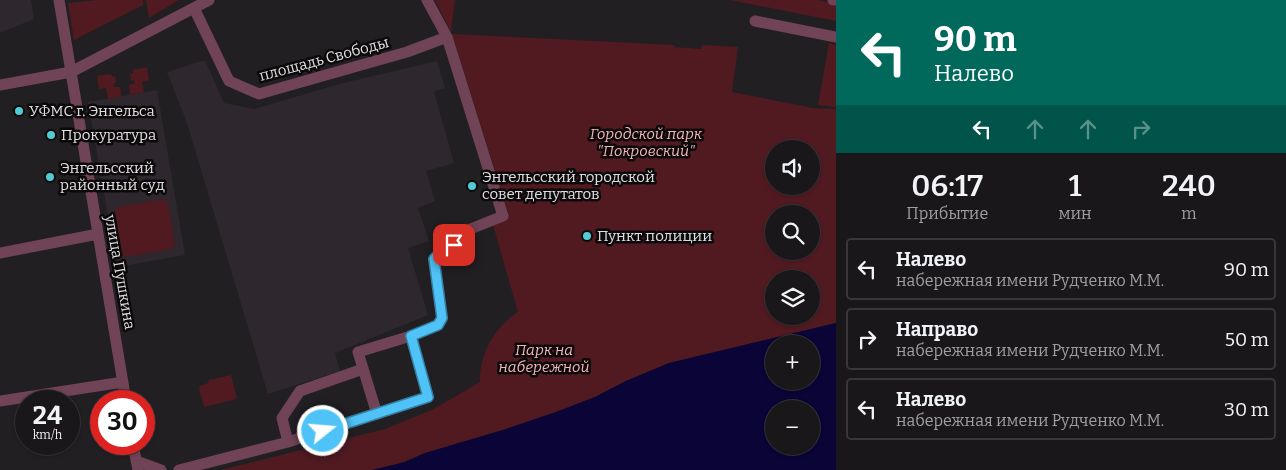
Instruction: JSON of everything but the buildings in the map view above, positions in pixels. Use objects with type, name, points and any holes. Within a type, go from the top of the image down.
[{"type":"street","name":"улица Пушкина","points":[[59,0],[124,390]]},
{"type":"street","points":[[0,85],[71,72],[210,0]]},
{"type":"street","points":[[377,414],[358,352],[411,336],[438,325],[442,318],[434,259],[437,254],[454,245],[453,236],[503,216],[447,37],[427,0]]},
{"type":"street","name":"площадь Свободы","points":[[194,8],[229,81],[259,94],[407,52],[447,37]]},
{"type":"street","points":[[755,21],[836,37]]},
{"type":"street","points":[[0,252],[98,234]]},
{"type":"street","points":[[179,470],[288,442],[428,397],[411,336]]},
{"type":"street","points":[[288,442],[282,418],[300,391],[362,369]]},
{"type":"street","points":[[0,401],[123,382]]},
{"type":"street","points":[[137,465],[161,470]]},
{"type":"shaded area","points":[[0,0],[31,0],[34,19],[0,33]]},
{"type":"shaded area","points":[[205,60],[224,103],[254,109],[343,83],[437,61],[445,88],[434,92],[454,163],[426,171],[435,201],[418,208],[429,241],[408,248],[428,315],[335,353],[340,371],[268,394],[187,123],[167,72]]},
{"type":"shaded area","points":[[157,90],[185,255],[117,267],[88,102]]},
{"type":"shaded area","points":[[836,323],[836,470],[372,470],[405,462],[425,453],[556,412],[595,397],[626,381],[669,363],[765,340],[765,390],[820,390],[820,335],[786,335]]},
{"type":"green space","points":[[97,0],[143,0],[143,5],[74,40],[68,3]]},
{"type":"green space","points":[[146,0],[179,0],[149,18]]},
{"type":"green space","points":[[435,0],[455,0],[451,32]]},
{"type":"green space","points":[[730,0],[818,0],[836,4],[836,21]]},
{"type":"green space","name":"Городской парк \"Покровский\"","points":[[452,34],[674,45],[674,47],[701,49],[702,45],[738,47],[732,92],[813,108],[836,109],[836,323],[786,335],[765,335],[765,340],[669,363],[626,381],[595,397],[556,412],[425,453],[398,464],[372,470],[221,470],[385,429],[434,409],[480,382],[482,362],[490,342],[502,325],[518,312],[491,218],[508,212]]},
{"type":"green space","points":[[829,43],[836,45],[836,107],[818,105]]},
{"type":"green space","points":[[147,67],[149,80],[142,82],[144,92],[130,95],[129,85],[135,83],[134,80],[131,81],[130,74],[133,73],[133,70]]},
{"type":"green space","points":[[111,74],[112,77],[115,76],[116,83],[113,84],[114,87],[120,87],[121,97],[108,99],[106,88],[99,89],[97,76]]},
{"type":"green space","points":[[163,199],[168,203],[175,245],[171,249],[127,257],[122,254],[114,213],[119,207]]},
{"type":"green space","points":[[231,375],[237,398],[204,407],[199,389],[200,386],[208,383],[209,380]]},
{"type":"place","name":"УФМС г. Энгельса","points":[[19,111]]},
{"type":"place","name":"Прокуратура","points":[[51,135]]},
{"type":"place","name":"Энгельсский районный суд","points":[[50,177]]},
{"type":"place","name":"Энгельсский городской совет депутатов","points":[[472,186]]},
{"type":"place","name":"Пункт полиции","points":[[587,236]]},
{"type":"route","points":[[323,431],[428,397],[411,336],[441,322],[434,259],[437,254],[454,245]]},
{"type":"park label","name":"Парк на набережной","points":[[544,358]]}]
